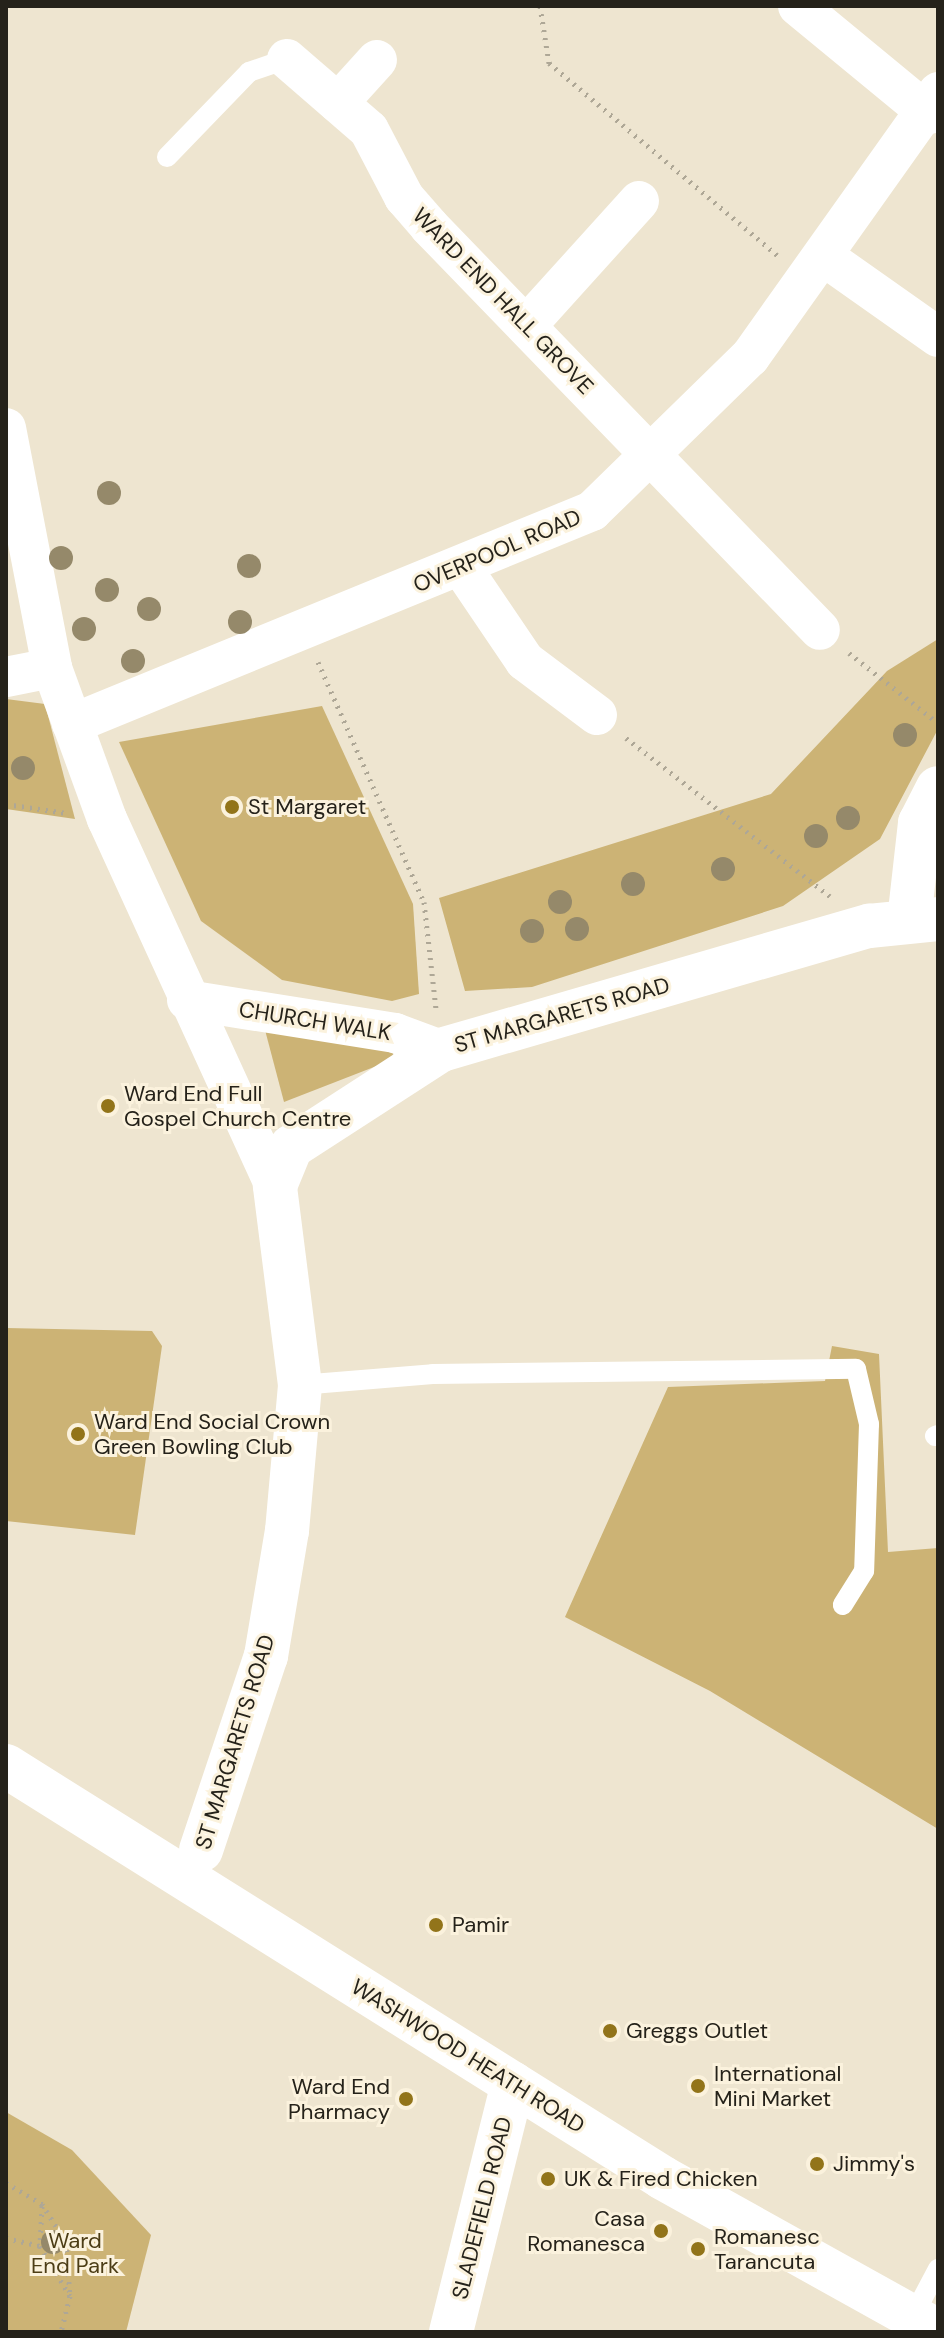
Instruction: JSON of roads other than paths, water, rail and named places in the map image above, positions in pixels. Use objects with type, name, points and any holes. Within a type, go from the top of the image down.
[{"type":"street","points":[[798,6],[935,96]]},
{"type":"street","name":"WARD END HALL GROVE","points":[[287,59],[369,130],[404,197],[820,630]]},
{"type":"street","points":[[338,103],[377,60]]},
{"type":"street","name":"OVERPOOL ROAD","points":[[72,724],[462,568],[592,511],[750,357],[818,270],[935,96]]},
{"type":"street","points":[[527,325],[639,201]]},
{"type":"street","points":[[818,270],[938,337]]},
{"type":"street","points":[[6,428],[52,668],[107,819],[187,1000],[275,1186]]},
{"type":"street","points":[[462,568],[525,661],[597,715]]},
{"type":"street","points":[[6,677],[52,668]]},
{"type":"street","points":[[905,922],[920,823],[938,788]]},
{"type":"street","name":"ST MARGARETS ROAD","points":[[196,1867],[266,1656],[300,1385],[275,1186],[291,1147],[441,1050],[905,922]]},
{"type":"street","name":"CHURCH WALK","points":[[187,1000],[395,1033],[441,1050]]},
{"type":"street","name":"WASHWOOD HEATH ROAD","points":[[6,1766],[196,1867],[513,2084],[925,2325]]},
{"type":"street","name":"SLADEFIELD ROAD","points":[[451,2332],[513,2084]]},
{"type":"lane","points":[[167,157],[249,72],[287,59]]},
{"type":"lane","points":[[300,1385],[433,1374],[856,1369],[869,1424],[864,1571],[843,1605]]},
{"type":"lane","points":[[925,2325],[938,2269]]},
{"type":"place","name":"St Margaret","points":[[232,807]]},
{"type":"place","name":"Ward End Full Gospel Church Centre","points":[[108,1106]]},
{"type":"place","name":"Ward End Social Crown Green Bowling Club","points":[[78,1434]]},
{"type":"place","name":"Pamir","points":[[436,1925]]},
{"type":"place","name":"Greggs Outlet","points":[[610,2031]]},
{"type":"place","name":"International Mini Market","points":[[698,2086]]},
{"type":"place","name":"Ward End Pharmacy","points":[[406,2099]]},
{"type":"place","name":"Jimmy's","points":[[817,2164]]},
{"type":"place","name":"UK & Fired Chicken","points":[[548,2179]]},
{"type":"place","name":"Casa Romanesca","points":[[661,2231]]},
{"type":"place","name":"Romanesc Tarancuta","points":[[698,2249]]},
{"type":"park label","name":"Ward End Park","points":[[75,2252]]}]
